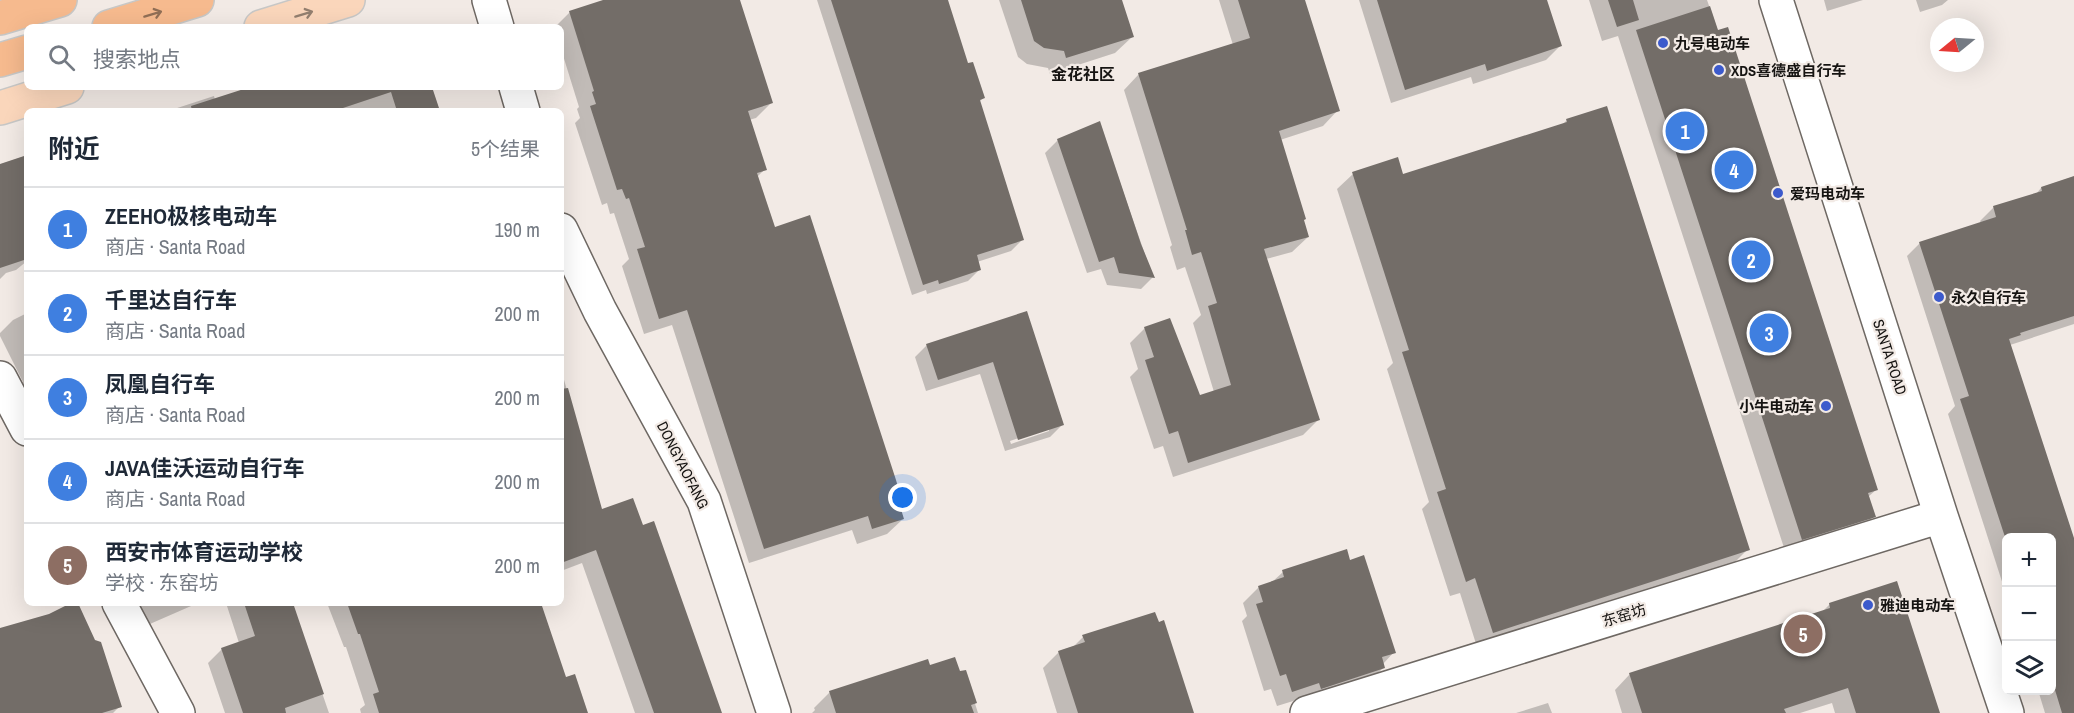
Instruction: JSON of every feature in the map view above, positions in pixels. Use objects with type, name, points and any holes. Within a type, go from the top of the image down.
[{"type":"highway","points":[[0,18],[60,0]]},
{"type":"highway","points":[[118,24],[197,0]]},
{"type":"highway","points":[[0,60],[24,53]]},
{"type":"main road","points":[[271,24],[348,0]]},
{"type":"main road","points":[[0,108],[57,90]]},
{"type":"street","points":[[489,0],[496,24]]},
{"type":"street","name":"SANTA ROAD","points":[[1776,0],[1941,516],[2007,713]]},
{"type":"street","points":[[517,90],[522,108]]},
{"type":"street","name":"DONGYAOFANG","points":[[564,236],[600,311],[704,501],[774,713]]},
{"type":"street","points":[[0,378],[24,423]]},
{"type":"street","name":"东窑坊","points":[[1307,713],[1941,516]]},
{"type":"street","points":[[121,606],[178,713]]},
{"type":"building","points":[[603,0],[740,0],[773,103],[748,111],[767,170],[757,173],[775,227],[810,215],[896,480],[903,504],[900,506],[904,519],[872,529],[868,516],[764,549],[687,310],[659,319],[637,249],[645,247],[629,198],[626,199],[622,189],[617,190],[590,106],[596,104],[592,92],[594,91],[569,11]]},
{"type":"building","points":[[831,0],[948,0],[968,63],[973,62],[985,98],[980,100],[1024,240],[977,255],[981,270],[939,284],[938,280],[923,285]]},
{"type":"building","points":[[1021,0],[1122,0],[1134,37],[1066,58],[1064,51],[1044,48],[1034,41]]},
{"type":"building","points":[[1238,0],[1305,0],[1340,111],[1279,131],[1306,219],[1304,220],[1309,237],[1264,249],[1320,420],[1188,463],[1178,431],[1169,434],[1145,360],[1154,357],[1144,327],[1170,318],[1200,395],[1231,385],[1208,306],[1217,303],[1201,252],[1192,255],[1185,230],[1187,230],[1138,73],[1250,38]]},
{"type":"building","points":[[1377,0],[1547,0],[1562,46],[1487,71],[1485,64],[1405,90]]},
{"type":"building","points":[[1608,0],[1633,0],[1639,20],[1617,27]]},
{"type":"building","points":[[1710,6],[1718,30],[1728,27],[1878,490],[1868,493],[1876,517],[1802,540],[1636,30]]},
{"type":"building","points":[[241,90],[433,90],[439,108],[396,108],[391,92],[343,108],[191,108],[191,106]]},
{"type":"building","points":[[1607,106],[1750,550],[1493,633],[1475,578],[1466,582],[1437,492],[1446,489],[1402,352],[1409,350],[1352,172],[1398,157],[1403,174],[1567,122],[1566,119]]},
{"type":"building","points":[[1100,121],[1141,244],[1155,278],[1119,273],[1114,257],[1099,262],[1057,139]]},
{"type":"building","points":[[24,156],[24,260],[0,268],[0,164]]},
{"type":"building","points":[[2074,176],[2074,316],[2020,333],[2021,335],[2009,339],[2074,538],[2074,713],[2062,713],[2056,693],[2056,533],[2004,533],[1960,399],[1969,396],[1919,242],[1996,217],[1993,206],[2042,191],[2041,187]]},
{"type":"building","points":[[1027,311],[1064,425],[1018,440],[993,362],[938,380],[926,344]]},
{"type":"building","points":[[568,388],[602,509],[633,498],[643,525],[654,521],[722,713],[654,713],[596,550],[564,562],[564,389]]},
{"type":"building","points":[[1347,549],[1350,560],[1364,555],[1396,653],[1382,657],[1385,668],[1321,689],[1319,683],[1292,692],[1286,674],[1280,676],[1256,604],[1263,602],[1258,586],[1284,577],[1282,570]]},
{"type":"building","points":[[1897,581],[1940,713],[1856,713],[1848,688],[1784,709],[1786,713],[1642,713],[1629,673],[1830,608],[1829,603]]},
{"type":"building","points":[[65,606],[79,606],[95,640],[101,642],[122,707],[102,713],[0,713],[0,628],[49,614]]},
{"type":"building","points":[[245,606],[294,606],[324,694],[285,708],[286,713],[243,713],[221,648],[255,636]]},
{"type":"building","points":[[348,606],[542,606],[566,677],[575,674],[588,713],[379,713],[373,694],[379,692],[360,634],[358,634]]},
{"type":"building","points":[[1155,612],[1159,622],[1164,620],[1194,713],[1078,713],[1058,651],[1085,642],[1082,635]]},
{"type":"building","points":[[955,657],[960,671],[966,670],[977,703],[971,705],[974,713],[836,713],[829,691],[928,659],[930,665]]},
{"type":"place","name":"九号电动车","points":[[1663,43]]},
{"type":"place","name":"XDS喜德盛自行车","points":[[1719,70]]},
{"type":"place","name":"ZEEHO极核电动车","points":[[1685,131]]},
{"type":"place","name":"JAVA佳沃运动自行车","points":[[1734,170]]},
{"type":"place","name":"爱玛电动车","points":[[1778,193]]},
{"type":"place","name":"千里达自行车","points":[[1751,260]]},
{"type":"place","name":"永久自行车","points":[[1939,297]]},
{"type":"place","name":"凤凰自行车","points":[[1769,333]]},
{"type":"place","name":"小牛电动车","points":[[1826,406]]},
{"type":"place","name":"雅迪电动车","points":[[1868,605]]},
{"type":"place","name":"西安市体育运动学校","points":[[1803,634]]},
{"type":"district","name":"金花社区","points":[[1083,74]]}]
